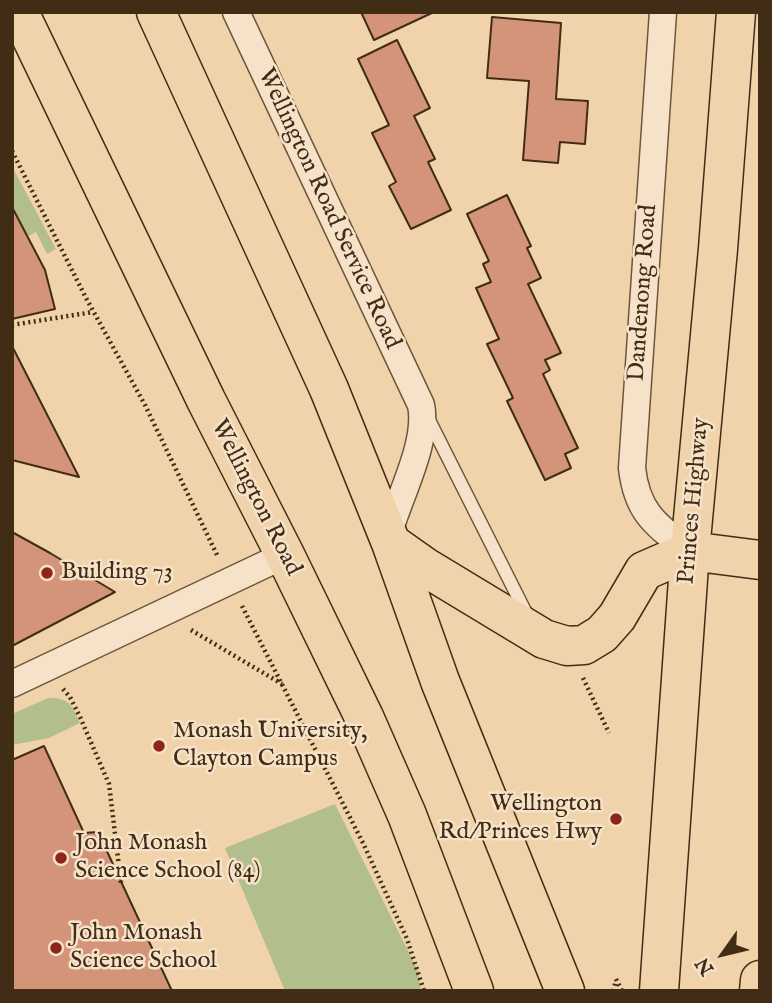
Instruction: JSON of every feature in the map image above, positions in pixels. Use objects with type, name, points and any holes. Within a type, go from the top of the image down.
[{"type":"highway","name":"Wellington Road","points":[[19,12],[206,400],[358,705],[407,816],[474,991]]},
{"type":"highway","points":[[156,12],[329,389],[389,539],[440,681],[565,991]]},
{"type":"highway","name":"Princes Highway","points":[[659,991],[690,551],[737,12]]},
{"type":"highway","points":[[389,539],[425,567],[536,635],[567,646],[584,645],[602,635],[617,617],[644,571],[690,551],[760,560]]},
{"type":"highway","points":[[759,991],[760,980]]},
{"type":"street","name":"Wellington Road Service Road","points":[[236,12],[421,405],[424,418],[421,439],[389,539]]},
{"type":"street","name":"Dandenong Road","points":[[663,12],[632,468],[635,490],[648,516],[690,551]]},
{"type":"street","points":[[12,684],[285,555]]},
{"type":"lane","name":"Wellington Road Service Road","points":[[421,405],[536,635]]},
{"type":"path","points":[[12,326],[93,312]]},
{"type":"path","points":[[189,629],[284,685]]},
{"type":"path","points":[[72,683],[62,688],[70,697],[109,784],[121,883]]},
{"type":"path","points":[[613,991],[616,979],[622,991]]},
{"type":"green space","points":[[12,166],[56,249],[47,254],[36,232],[12,244]]},
{"type":"green space","points":[[48,698],[66,701],[80,723],[49,738],[12,745],[12,714]]},
{"type":"green space","points":[[335,804],[418,971],[421,991],[285,991],[225,848]]},
{"type":"building","points":[[361,12],[434,12],[374,40]]},
{"type":"building","points":[[492,17],[561,23],[556,99],[588,101],[585,144],[560,142],[558,163],[523,160],[529,81],[487,78]]},
{"type":"building","points":[[397,40],[430,108],[414,116],[435,159],[428,162],[451,210],[411,229],[389,186],[396,182],[372,133],[389,125],[358,59]]},
{"type":"building","points":[[507,195],[531,246],[527,248],[541,278],[528,284],[561,353],[545,360],[550,370],[543,374],[578,448],[565,454],[571,468],[545,480],[507,401],[513,398],[487,344],[499,339],[476,288],[491,282],[483,264],[489,261],[467,214]]},
{"type":"building","points":[[12,207],[45,270],[55,309],[12,319]]},
{"type":"building","name":"Building 73","points":[[12,346],[79,477],[12,460]]},
{"type":"building","name":"Building 73","points":[[12,532],[50,553],[115,592],[12,646]]},
{"type":"building","name":"John Monash Science School (84)","points":[[44,746],[84,833],[98,832],[172,991],[12,991],[12,760]]},
{"type":"place","name":"Building 73","points":[[47,573]]},
{"type":"place","name":"Monash University, Clayton Campus","points":[[159,746]]},
{"type":"place","name":"Wellington Rd/Princes Hwy","points":[[616,819]]},
{"type":"place","name":"John Monash Science School (84)","points":[[61,858]]},
{"type":"place","name":"John Monash Science School","points":[[56,948]]}]
